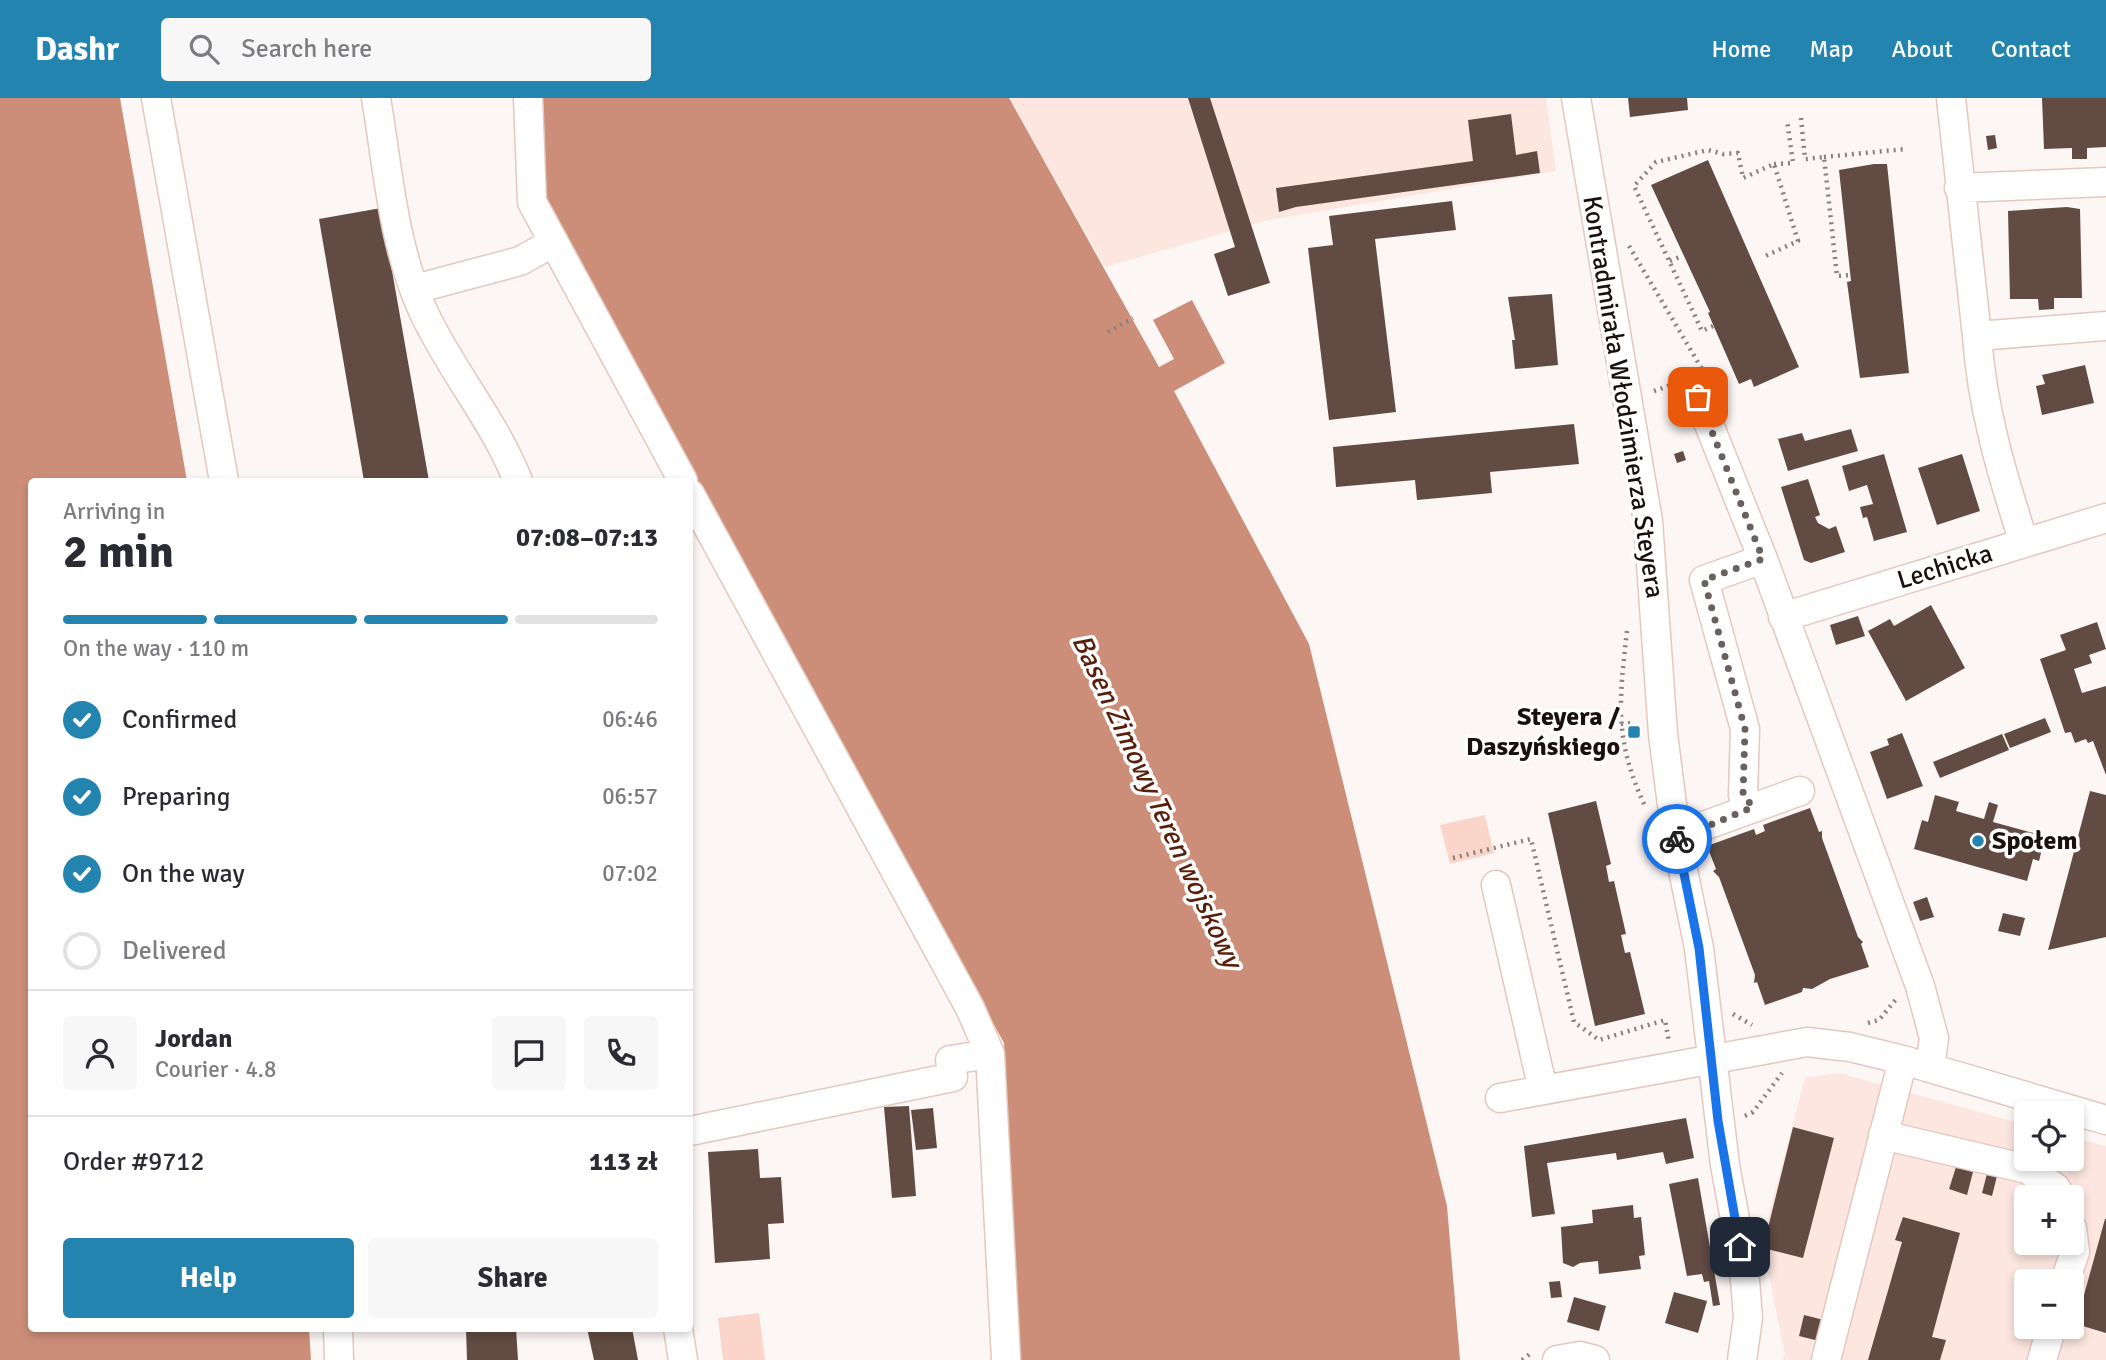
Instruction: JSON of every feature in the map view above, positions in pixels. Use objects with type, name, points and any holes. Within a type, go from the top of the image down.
[{"type":"street","points":[[156,98],[223,478]]},
{"type":"street","points":[[376,98],[405,259],[415,289],[425,314],[504,444],[517,478]]},
{"type":"street","points":[[528,98],[532,202],[681,478]]},
{"type":"street","name":"Kontradmirała Włodzimierza Steyera","points":[[1576,98],[1648,521],[1660,700],[1676,836],[1699,948],[1718,1121],[1745,1281],[1748,1318],[1742,1360]]},
{"type":"street","points":[[1951,98],[1980,380],[1990,436],[2024,543]]},
{"type":"street","points":[[1959,188],[2106,183]]},
{"type":"street","points":[[415,289],[520,261],[554,242]]},
{"type":"street","points":[[1977,336],[2106,326]]},
{"type":"street","points":[[1698,397],[1763,559],[1920,986],[1934,1038],[1930,1068]]},
{"type":"street","points":[[693,500],[970,1008],[990,1054],[1006,1360]]},
{"type":"street","name":"Lechicka","points":[[1783,617],[2106,518]]},
{"type":"street","points":[[1753,807],[1743,795],[1745,729],[1704,580],[1763,559]]},
{"type":"street","points":[[1676,836],[1800,791]]},
{"type":"street","points":[[1496,885],[1543,1090]]},
{"type":"street","points":[[1500,1098],[1807,1042],[1840,1045],[1903,1060],[2106,1120]]},
{"type":"street","points":[[693,1130],[953,1077],[950,1060],[990,1054]]},
{"type":"street","points":[[1826,1360],[1903,1060]]},
{"type":"street","points":[[1883,1135],[2027,1169],[2051,1185]]},
{"type":"street","points":[[338,1332],[340,1360]]},
{"type":"street","points":[[678,1332],[682,1360]]},
{"type":"street","points":[[2042,1360],[2048,1339]]},
{"type":"street","points":[[1558,1360],[1580,1356],[1595,1360]]},
{"type":"path","points":[[1801,118],[1805,159],[1905,149]]},
{"type":"path","points":[[1713,326],[1702,331],[1634,186],[1656,162],[1708,150],[1723,154],[1738,153],[1743,178],[1774,164],[1793,163],[1787,120]]},
{"type":"path","points":[[1824,157],[1837,276],[1850,275]]},
{"type":"path","points":[[1763,257],[1798,241],[1774,164]]},
{"type":"path","points":[[1670,261],[1682,256]]},
{"type":"path","points":[[1108,332],[1133,318]]},
{"type":"path","points":[[1621,724],[1634,723]]},
{"type":"path","points":[[1453,858],[1531,839],[1574,1022],[1599,1040],[1665,1020],[1673,1067]]},
{"type":"path","points":[[1734,1119],[1753,1112],[1783,1071],[1793,1069]]},
{"type":"shaded area","points":[[1009,98],[1546,98],[1556,171],[1269,220],[1105,267]]},
{"type":"shaded area","points":[[1485,815],[1494,853],[1450,864],[1440,825]]},
{"type":"shaded area","points":[[1839,1073],[2014,1122],[2014,1171],[2084,1171],[2084,1140],[2106,1146],[2106,1360],[1782,1360],[1785,1355],[1762,1240],[1805,1078]]},
{"type":"shaded area","points":[[759,1313],[765,1360],[723,1360],[718,1318]]},
{"type":"water","points":[[0,98],[120,98],[186,478],[28,478],[28,1332],[309,1332],[311,1360],[0,1360]]},
{"type":"water","name":"Basen Zimowy Teren wojskowy","points":[[543,98],[1009,98],[1159,367],[1174,359],[1153,320],[1192,300],[1225,363],[1174,391],[1309,644],[1447,1206],[1460,1360],[1018,1360],[1004,1043],[547,204]]},
{"type":"building","points":[[1188,98],[1210,98],[1270,283],[1228,296],[1214,254],[1235,247]]},
{"type":"building","points":[[1628,98],[1687,98],[1688,110],[1630,117]]},
{"type":"building","points":[[2042,98],[2106,98],[2106,147],[2087,148],[2087,159],[2072,159],[2072,148],[2044,149]]},
{"type":"building","points":[[1511,114],[1516,155],[1537,151],[1540,173],[1296,207],[1279,212],[1276,188],[1473,161],[1468,120]]},
{"type":"building","points":[[1995,135],[1997,148],[1988,150],[1986,136]]},
{"type":"building","points":[[1708,160],[1799,367],[1754,387],[1751,379],[1739,384],[1708,313],[1710,312],[1651,185]]},
{"type":"building","points":[[1887,164],[1909,373],[1860,378],[1847,282],[1851,281],[1839,170]]},
{"type":"building","points":[[1452,201],[1456,230],[1375,239],[1396,412],[1329,420],[1308,248],[1333,245],[1329,216]]},
{"type":"building","points":[[2067,207],[2080,209],[2082,298],[2054,298],[2054,309],[2039,310],[2038,299],[2010,299],[2008,211]]},
{"type":"building","points":[[381,208],[428,478],[363,478],[319,219]]},
{"type":"building","points":[[1552,294],[1558,365],[1515,369],[1512,340],[1515,340],[1508,297]]},
{"type":"building","points":[[2085,365],[2094,403],[2042,415],[2036,386],[2045,384],[2042,375]]},
{"type":"building","points":[[1574,424],[1579,464],[1490,472],[1492,493],[1417,500],[1415,480],[1336,487],[1333,447]]},
{"type":"building","points":[[1851,429],[1858,451],[1788,471],[1778,439],[1802,433],[1805,441]]},
{"type":"building","points":[[1683,451],[1686,460],[1677,463],[1674,454]]},
{"type":"building","points":[[1884,454],[1907,532],[1874,541],[1867,517],[1863,518],[1860,507],[1873,504],[1867,485],[1849,491],[1842,466]]},
{"type":"building","points":[[1962,454],[1980,511],[1937,525],[1918,468]]},
{"type":"building","points":[[1808,479],[1820,515],[1815,517],[1818,523],[1829,529],[1836,526],[1845,552],[1811,563],[1804,560],[1781,487]]},
{"type":"building","points":[[1931,605],[1965,668],[1906,701],[1868,631],[1890,619],[1894,626]]},
{"type":"building","points":[[1858,616],[1865,636],[1836,645],[1830,625]]},
{"type":"building","points":[[2097,622],[2106,649],[2089,655],[2092,663],[2074,669],[2082,693],[2106,686],[2106,775],[2093,741],[2088,743],[2086,739],[2075,743],[2071,732],[2065,733],[2040,659],[2066,650],[2060,635]]},
{"type":"building","points":[[2045,718],[2051,732],[2010,748],[2004,734]]},
{"type":"building","points":[[1902,733],[1923,786],[1887,799],[1870,752],[1889,745],[1887,739]]},
{"type":"building","points":[[2002,734],[2009,750],[1940,778],[1933,762]]},
{"type":"building","points":[[2090,791],[2106,795],[2106,937],[2048,950]]},
{"type":"building","name":"Społem","points":[[1935,795],[1959,802],[1956,811],[1984,819],[1989,802],[1998,805],[1993,822],[2040,835],[2037,848],[2042,849],[2039,861],[2033,859],[2027,881],[1914,849],[1922,820],[1928,822]]},
{"type":"building","points":[[1596,801],[1611,864],[1606,866],[1609,882],[1614,881],[1626,934],[1621,935],[1625,953],[1630,952],[1645,1014],[1595,1026],[1548,813]]},
{"type":"building","points":[[1810,808],[1819,832],[1822,831],[1822,838],[1858,937],[1863,942],[1861,944],[1869,967],[1830,979],[1812,989],[1803,988],[1802,992],[1765,1005],[1757,982],[1754,983],[1755,975],[1719,877],[1713,871],[1716,869],[1707,846],[1754,829],[1756,835],[1765,831],[1763,825]]},
{"type":"building","points":[[1927,897],[1934,917],[1920,921],[1913,902]]},
{"type":"building","points":[[2003,913],[2025,918],[2020,936],[1998,931]]},
{"type":"building","points":[[909,1106],[916,1196],[892,1198],[884,1107]]},
{"type":"building","points":[[933,1108],[937,1148],[916,1150],[911,1110]]},
{"type":"building","points":[[1686,1118],[1694,1158],[1666,1164],[1663,1152],[1617,1160],[1616,1153],[1547,1163],[1555,1214],[1532,1217],[1524,1146]]},
{"type":"building","points":[[1793,1127],[1834,1138],[1803,1258],[1763,1248]]},
{"type":"building","points":[[758,1149],[760,1178],[781,1177],[784,1223],[768,1224],[770,1259],[715,1263],[708,1152]]},
{"type":"building","points":[[1956,1167],[1973,1172],[1967,1195],[1949,1189]]},
{"type":"building","points":[[1988,1170],[1998,1172],[1992,1196],[1982,1193]]},
{"type":"building","points":[[1698,1178],[1720,1305],[1713,1306],[1709,1281],[1704,1282],[1702,1274],[1687,1276],[1669,1184]]},
{"type":"building","points":[[1633,1205],[1634,1218],[1641,1217],[1645,1255],[1639,1256],[1641,1269],[1599,1274],[1598,1261],[1580,1263],[1573,1267],[1563,1263],[1561,1227],[1593,1223],[1592,1210]]},
{"type":"building","points":[[1903,1217],[1960,1233],[1932,1337],[1946,1340],[1940,1360],[1868,1360],[1902,1242],[1895,1240]]},
{"type":"building","points":[[2106,1219],[2106,1333],[2084,1326],[2084,1295]]},
{"type":"building","points":[[1560,1281],[1562,1297],[1551,1298],[1549,1282]]},
{"type":"building","points":[[1674,1292],[1707,1301],[1698,1333],[1665,1323]]},
{"type":"building","points":[[1574,1297],[1606,1306],[1599,1331],[1567,1322]]},
{"type":"building","points":[[1804,1315],[1824,1320],[1819,1341],[1799,1336]]},
{"type":"building","points":[[466,1332],[516,1332],[518,1360],[467,1360]]},
{"type":"building","points":[[588,1332],[633,1332],[638,1360],[594,1360]]},
{"type":"way so far","points":[[1677,839],[1676,836],[1753,807],[1743,795],[1745,729],[1704,580],[1763,559],[1698,397]]},
{"type":"place","name":"Steyera / Daszyńskiego","points":[[1634,732]]},
{"type":"place","name":"Społem","points":[[1978,841]]},
{"type":"route","points":[[1677,839],[1699,948],[1718,1121],[1740,1247]]}]
